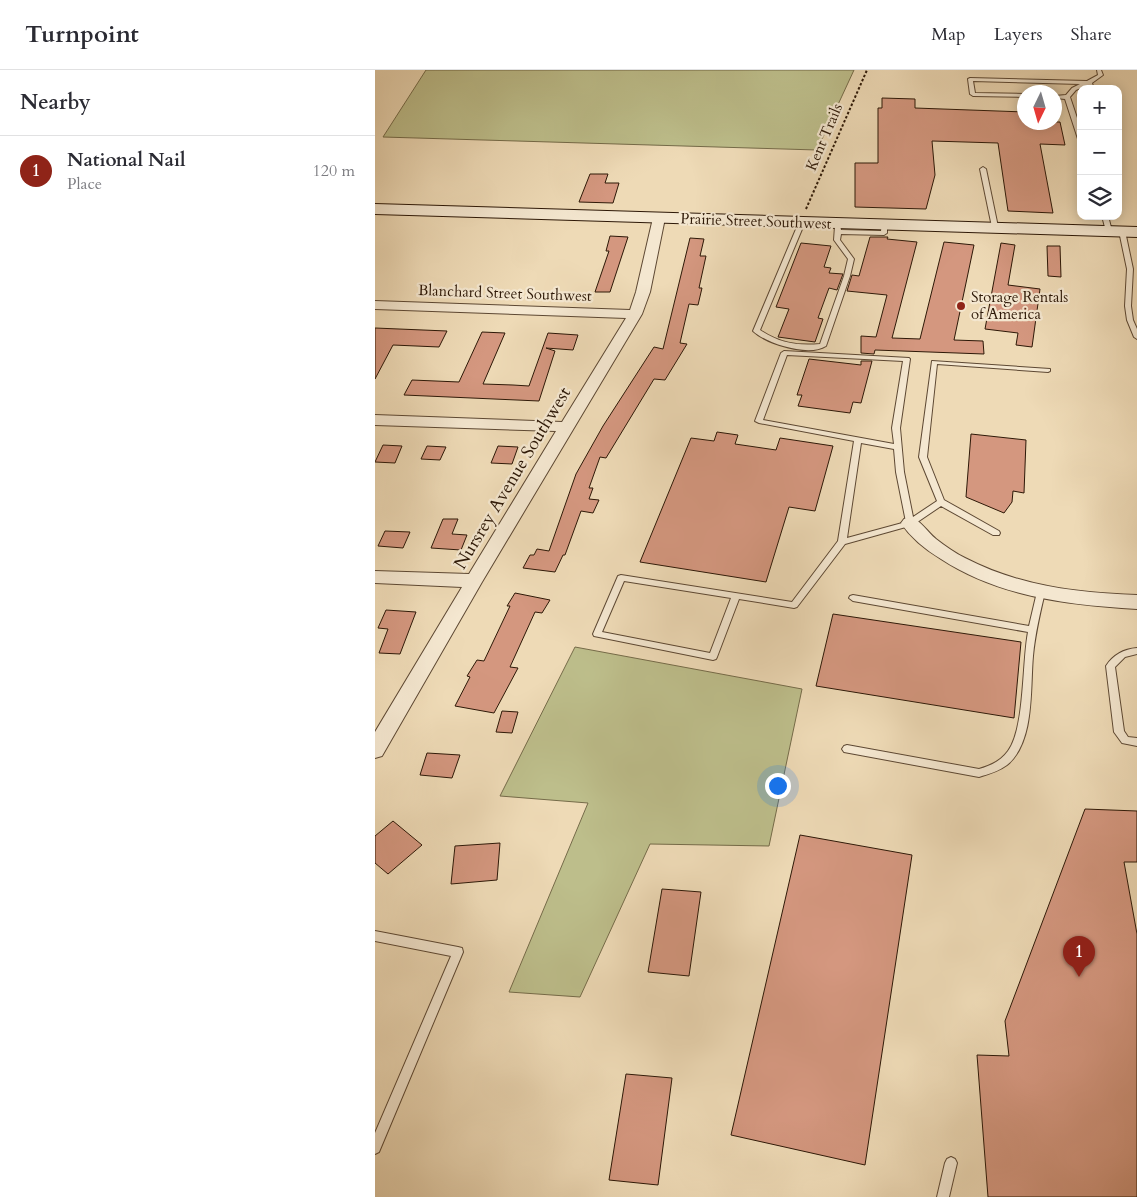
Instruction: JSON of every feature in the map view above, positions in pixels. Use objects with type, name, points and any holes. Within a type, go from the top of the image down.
[{"type":"street","name":"Prairie Street Southwest","points":[[375,209],[659,218],[803,217],[838,227],[884,224],[995,228],[1118,227]]},
{"type":"street","name":"Nursrey Avenue Southwest","points":[[375,750],[473,581],[635,314],[643,292],[659,218]]},
{"type":"street","name":"Blanchard Street Southwest","points":[[375,305],[635,314]]},
{"type":"street","points":[[375,420],[565,427]]},
{"type":"street","points":[[910,523],[934,547],[969,567],[1008,584],[1088,600],[1137,602]]},
{"type":"street","points":[[375,576],[473,581]]},
{"type":"lane","points":[[1078,130],[1067,97],[1070,91],[1076,87],[1090,82],[1101,75],[1099,70]]},
{"type":"lane","points":[[1017,96],[973,94],[971,79],[1090,82]]},
{"type":"lane","points":[[1062,97],[1067,97]]},
{"type":"lane","points":[[1073,116],[1077,116]]},
{"type":"lane","points":[[983,169],[995,228]]},
{"type":"lane","points":[[803,217],[755,331],[785,350],[907,359],[895,428],[910,523]]},
{"type":"lane","points":[[785,350],[823,346],[851,259],[837,240],[838,227]]},
{"type":"lane","points":[[1118,227],[1130,269],[1128,306],[1137,337]]},
{"type":"lane","points":[[785,350],[759,421],[897,447]]},
{"type":"lane","points":[[996,533],[941,502],[923,457],[934,362],[1047,370]]},
{"type":"lane","points":[[736,596],[713,657],[597,634],[621,578],[794,605],[842,542],[858,440]]},
{"type":"lane","points":[[842,542],[910,523],[941,502]]},
{"type":"lane","points":[[847,749],[979,773],[992,770],[1004,762],[1016,748],[1022,731],[1033,630],[1041,592]]},
{"type":"lane","points":[[853,598],[1033,630]]},
{"type":"lane","points":[[1137,651],[1117,656],[1110,666],[1119,732],[1125,740],[1137,742]]},
{"type":"lane","points":[[375,936],[458,952],[375,1148]]},
{"type":"lane","points":[[943,1197],[951,1163]]},
{"type":"path","name":"Kent Trails","points":[[803,217],[867,70]]},
{"type":"green space","points":[[426,70],[854,70],[817,150],[383,137]]},
{"type":"green space","points":[[575,647],[802,689],[769,846],[650,844],[580,997],[509,992],[588,803],[500,796]]},
{"type":"building","points":[[882,98],[915,99],[915,108],[1017,112],[1017,130],[1062,130],[1065,145],[1040,144],[1053,213],[1008,211],[998,143],[932,141],[935,175],[926,209],[855,207],[855,163],[878,163],[878,108],[882,108]]},
{"type":"building","points":[[590,174],[608,174],[605,183],[619,183],[613,203],[579,202]]},
{"type":"building","points":[[610,236],[628,237],[610,292],[595,292],[609,251],[606,251]]},
{"type":"building","points":[[870,237],[888,237],[887,239],[917,242],[892,338],[920,339],[944,242],[974,245],[954,340],[983,341],[984,354],[875,350],[874,354],[861,353],[861,336],[876,337],[887,295],[847,291],[852,275],[859,276]]},
{"type":"building","points":[[690,238],[704,239],[700,256],[706,256],[699,288],[702,288],[698,305],[689,304],[680,343],[687,344],[665,380],[654,379],[606,458],[600,457],[589,488],[593,488],[589,499],[599,500],[593,513],[581,511],[565,555],[563,555],[555,572],[523,568],[530,555],[534,555],[537,549],[549,551],[576,474],[603,426],[654,347],[663,349]]},
{"type":"building","points":[[801,243],[831,246],[824,267],[831,268],[829,273],[843,274],[837,290],[829,288],[818,318],[823,319],[815,342],[778,337],[789,309],[776,307]]},
{"type":"building","points":[[1001,243],[1015,245],[1008,285],[1040,289],[1032,347],[1016,345],[1018,333],[985,329]]},
{"type":"building","points":[[1047,246],[1060,246],[1061,277],[1048,276]]},
{"type":"building","points":[[375,328],[447,331],[439,347],[393,345],[375,379]]},
{"type":"building","points":[[482,332],[505,333],[483,384],[529,386],[548,333],[578,335],[573,350],[546,348],[555,351],[539,401],[404,395],[412,380],[459,382]]},
{"type":"building","points":[[809,359],[861,365],[861,361],[872,361],[861,403],[853,402],[850,413],[798,406],[802,395],[797,395]]},
{"type":"building","points":[[717,432],[738,435],[735,444],[776,450],[780,438],[833,446],[815,511],[789,507],[766,582],[640,562],[691,438],[714,441]]},
{"type":"building","points":[[971,434],[1026,440],[1024,493],[1013,491],[1012,502],[1004,513],[966,497]]},
{"type":"building","points":[[383,445],[402,446],[395,463],[375,462]]},
{"type":"building","points":[[427,446],[446,447],[440,460],[421,459]]},
{"type":"building","points":[[498,446],[518,447],[512,464],[491,463]]},
{"type":"building","points":[[443,519],[458,519],[452,534],[467,535],[461,550],[431,548]]},
{"type":"building","points":[[385,531],[410,532],[403,548],[378,546]]},
{"type":"building","points":[[515,593],[550,600],[542,613],[535,612],[510,667],[518,668],[494,713],[455,706],[470,677],[467,676],[477,660],[484,661],[510,606],[507,606]]},
{"type":"building","points":[[386,610],[416,612],[400,654],[379,653],[388,629],[378,628]]},
{"type":"building","points":[[833,614],[1021,642],[1014,718],[816,686]]},
{"type":"building","points":[[502,711],[518,712],[512,733],[496,732]]},
{"type":"building","points":[[427,753],[460,755],[452,778],[420,775]]},
{"type":"building","points":[[1085,809],[1137,811],[1137,862],[1124,862],[1137,934],[1137,1197],[988,1197],[977,1055],[1009,1056],[1005,1021]]},
{"type":"building","points":[[393,821],[422,845],[388,874],[375,863],[375,836]]},
{"type":"building","points":[[800,835],[912,855],[865,1165],[731,1135]]},
{"type":"building","points":[[500,843],[497,880],[451,884],[455,846]]},
{"type":"building","points":[[662,889],[701,892],[689,976],[648,972]]},
{"type":"building","points":[[626,1074],[672,1078],[658,1185],[609,1180]]},
{"type":"place","name":"Storage Rentals of America","points":[[961,306]]},
{"type":"place","name":"National Nail","points":[[1079,977]]}]
